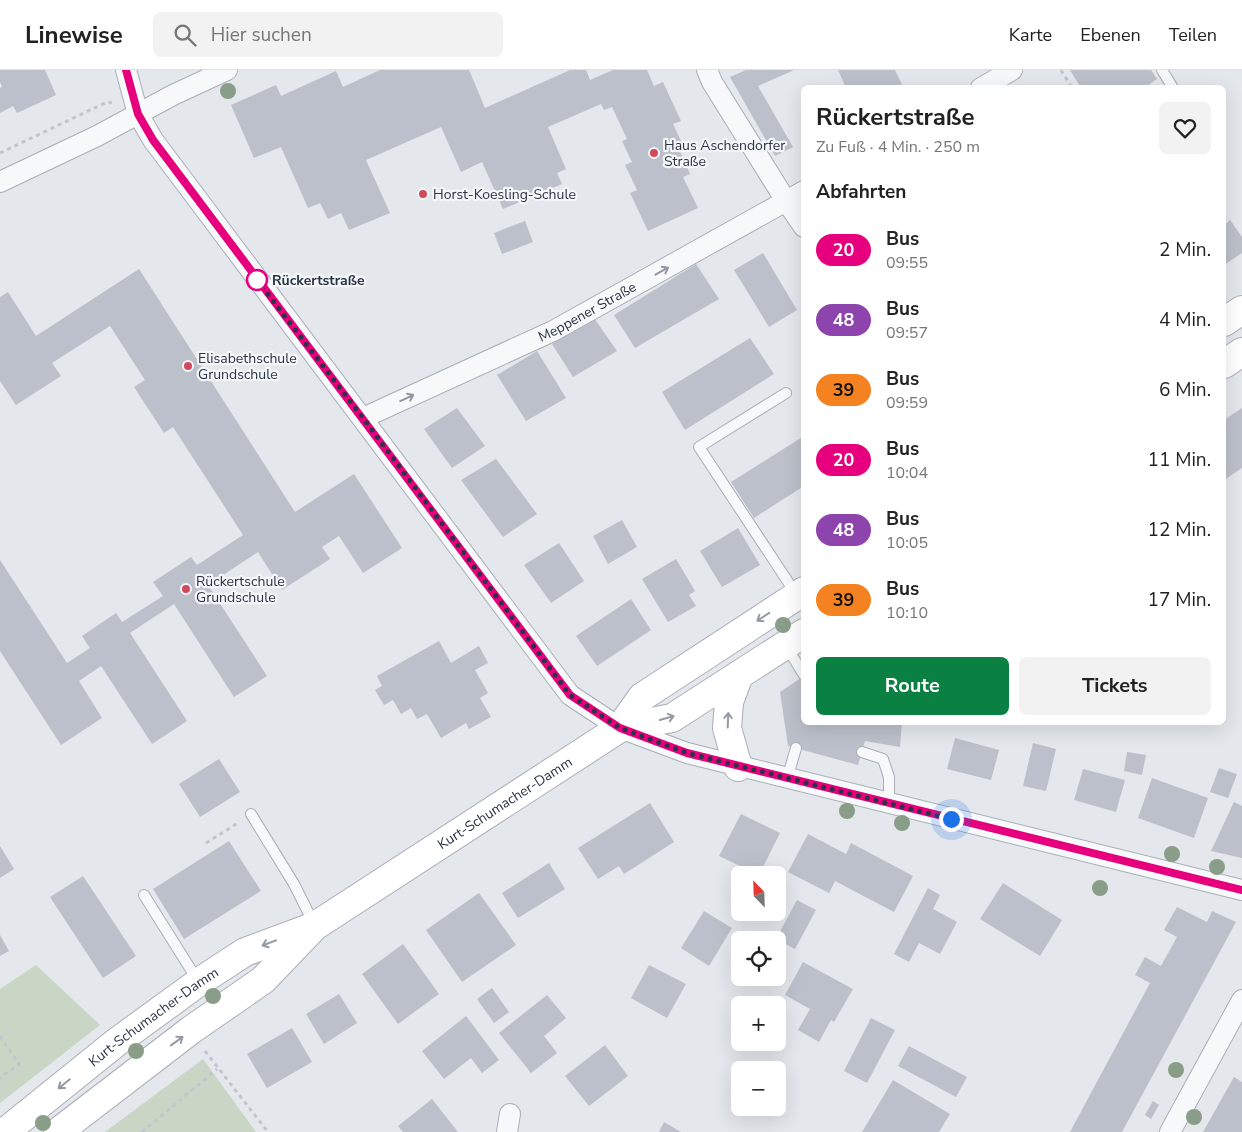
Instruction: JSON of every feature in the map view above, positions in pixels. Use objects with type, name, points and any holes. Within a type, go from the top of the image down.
[{"type":"main road","points":[[1226,321],[1242,310]]},
{"type":"main road","points":[[1226,363],[1242,352]]},
{"type":"main road","name":"Kurt-Schumacher-Damm","points":[[620,728],[642,696],[800,593]]},
{"type":"main road","name":"Kurt-Schumacher-Damm","points":[[6,1132],[118,1041],[199,982],[245,952],[315,926],[620,728],[672,718],[794,639]]},
{"type":"main road","points":[[738,767],[727,728],[729,702],[739,675]]},
{"type":"main road","name":"Kurt-Schumacher-Damm","points":[[58,1132],[191,1030],[263,980],[315,926]]},
{"type":"street","points":[[126,70],[138,114],[153,140],[570,695],[620,728],[687,753],[1242,890]]},
{"type":"street","points":[[0,182],[227,70]]},
{"type":"street","points":[[706,70],[786,201],[801,222]]},
{"type":"street","points":[[986,85],[1012,70]]},
{"type":"street","name":"Meppener Straße","points":[[363,418],[553,331],[801,193]]},
{"type":"street","points":[[1170,1132],[1242,1000]]},
{"type":"lane","points":[[1162,70],[1171,85]]},
{"type":"lane","points":[[786,393],[699,446],[800,593]]},
{"type":"lane","points":[[794,639],[801,664]]},
{"type":"lane","points":[[788,779],[796,748]]},
{"type":"lane","points":[[862,752],[883,759],[890,777],[890,804]]},
{"type":"lane","points":[[251,814],[294,884],[315,926]]},
{"type":"lane","points":[[144,895],[199,982]]},
{"type":"path","points":[[1061,70],[1070,85]]},
{"type":"path","points":[[206,843],[251,814]]},
{"type":"path","points":[[191,1030],[217,1069],[268,1132]]},
{"type":"path","points":[[0,1036],[19,1064],[0,1078]]},
{"type":"path","points":[[142,1132],[217,1069]]},
{"type":"green space","points":[[36,965],[100,1025],[0,1103],[0,989]]},
{"type":"green space","points":[[203,1059],[256,1132],[105,1132]]},
{"type":"building","points":[[0,70],[45,70],[56,95],[17,113],[13,106],[0,113],[0,88],[2,87]]},
{"type":"building","points":[[380,70],[469,70],[485,108],[570,70],[586,70],[590,80],[613,70],[647,70],[654,86],[663,82],[681,121],[673,124],[682,143],[677,145],[690,174],[683,177],[698,208],[648,231],[630,193],[637,190],[625,165],[632,162],[622,141],[627,139],[612,107],[604,110],[601,104],[548,127],[566,169],[557,173],[562,184],[503,209],[482,162],[461,172],[441,127],[366,160],[390,213],[349,230],[341,213],[328,219],[320,203],[308,208],[281,147],[254,158],[231,105],[276,85],[281,96],[336,71],[343,87]]},
{"type":"building","points":[[746,70],[794,70],[758,86],[793,147],[775,156],[730,77]]},
{"type":"building","points":[[838,70],[895,70],[902,85],[845,85]]},
{"type":"building","points":[[1070,70],[1151,70],[1157,79],[1148,85],[1079,85]]},
{"type":"building","points":[[1230,220],[1242,237],[1242,253],[1226,264],[1226,223]]},
{"type":"building","points":[[525,221],[533,242],[502,254],[494,233]]},
{"type":"building","points":[[763,253],[797,310],[769,327],[734,270]]},
{"type":"building","points":[[696,264],[719,299],[635,348],[614,315]]},
{"type":"building","points":[[139,269],[295,512],[354,474],[402,548],[363,573],[339,536],[322,547],[330,559],[282,590],[258,552],[208,585],[267,676],[234,697],[174,604],[130,633],[187,721],[152,744],[101,666],[79,681],[102,718],[61,745],[0,651],[0,560],[67,663],[90,648],[82,636],[116,613],[122,622],[163,596],[153,582],[191,557],[197,565],[243,535],[173,427],[164,433],[134,387],[145,380],[110,326],[52,363],[61,376],[16,405],[0,381],[0,297],[8,292],[36,336]]},
{"type":"building","points":[[594,318],[617,351],[573,377],[552,344]]},
{"type":"building","points":[[750,338],[774,374],[685,430],[662,392]]},
{"type":"building","points":[[537,351],[566,398],[526,421],[497,375]]},
{"type":"building","points":[[457,408],[485,446],[452,468],[424,429]]},
{"type":"building","points":[[1242,408],[1242,468],[1226,479],[1226,419]]},
{"type":"building","points":[[801,438],[801,488],[754,518],[731,482]]},
{"type":"building","points":[[496,459],[537,514],[503,537],[461,480]]},
{"type":"building","points":[[622,520],[637,547],[608,564],[593,536]]},
{"type":"building","points":[[738,528],[760,565],[722,587],[700,551]]},
{"type":"building","points":[[559,543],[584,581],[551,603],[524,565]]},
{"type":"building","points":[[676,559],[695,591],[689,595],[696,606],[668,622],[642,579]]},
{"type":"building","points":[[631,599],[651,630],[597,666],[576,636]]},
{"type":"building","points":[[439,641],[451,663],[479,646],[488,663],[475,670],[488,693],[480,698],[491,717],[469,729],[466,723],[441,738],[427,714],[417,719],[411,708],[401,714],[393,700],[384,705],[375,690],[382,686],[377,676]]},
{"type":"building","points":[[801,678],[801,725],[902,725],[900,747],[865,741],[858,765],[788,746],[780,692]]},
{"type":"building","points":[[955,738],[999,750],[991,780],[947,769]]},
{"type":"building","points":[[1033,743],[1056,749],[1046,791],[1023,786]]},
{"type":"building","points":[[1127,752],[1146,755],[1142,775],[1124,771]]},
{"type":"building","points":[[219,759],[240,792],[200,817],[179,784]]},
{"type":"building","points":[[1219,768],[1237,774],[1228,798],[1210,792]]},
{"type":"building","points":[[1083,769],[1125,780],[1116,812],[1074,800]]},
{"type":"building","points":[[1152,778],[1208,798],[1194,838],[1138,818]]},
{"type":"building","points":[[1234,802],[1242,806],[1242,858],[1211,851]]},
{"type":"building","points":[[650,803],[674,842],[624,874],[619,866],[598,879],[578,848]]},
{"type":"building","points":[[741,814],[780,833],[764,866],[740,866],[719,856]]},
{"type":"building","points":[[808,834],[846,854],[851,843],[913,876],[894,912],[835,881],[829,893],[788,872]]},
{"type":"building","points":[[229,841],[261,891],[184,939],[153,889]]},
{"type":"building","points":[[0,846],[14,869],[0,878]]},
{"type":"building","points":[[549,863],[565,889],[518,918],[502,893]]},
{"type":"building","points":[[83,876],[136,956],[103,978],[50,897]]},
{"type":"building","points":[[1003,883],[1062,920],[1040,956],[980,919]]},
{"type":"building","points":[[928,888],[940,895],[933,909],[957,922],[940,954],[919,943],[909,962],[894,954]]},
{"type":"building","points":[[479,893],[516,945],[462,982],[426,930]]},
{"type":"building","points":[[797,900],[816,910],[795,949],[786,944],[786,931],[780,931]]},
{"type":"building","points":[[1177,907],[1207,922],[1212,911],[1236,922],[1122,1132],[1070,1132],[1150,983],[1135,975],[1145,957],[1161,966],[1177,937],[1164,930]]},
{"type":"building","points":[[704,911],[732,928],[709,966],[681,948]]},
{"type":"building","points":[[0,935],[9,951],[0,956]]},
{"type":"building","points":[[403,944],[439,994],[398,1024],[362,974]]},
{"type":"building","points":[[803,962],[853,989],[834,1022],[831,1020],[819,1042],[798,1030],[810,1009],[785,995]]},
{"type":"building","points":[[649,965],[686,984],[667,1018],[631,998]]},
{"type":"building","points":[[492,988],[509,1012],[494,1023],[477,999]]},
{"type":"building","points":[[339,994],[357,1023],[324,1044],[306,1014]]},
{"type":"building","points":[[547,995],[566,1018],[544,1036],[557,1053],[531,1073],[499,1033]]},
{"type":"building","points":[[466,1016],[499,1060],[482,1073],[471,1058],[444,1079],[422,1051]]},
{"type":"building","points":[[871,1018],[895,1030],[867,1083],[844,1071]]},
{"type":"building","points":[[292,1028],[312,1062],[267,1088],[247,1054]]},
{"type":"building","points":[[605,1045],[628,1076],[589,1106],[565,1076]]},
{"type":"building","points":[[909,1046],[967,1077],[956,1097],[898,1066]]},
{"type":"building","points":[[1234,1077],[1242,1082],[1242,1132],[1203,1132]]},
{"type":"building","points":[[893,1080],[950,1114],[939,1132],[862,1132]]},
{"type":"building","points":[[432,1099],[458,1132],[403,1132],[398,1126]]},
{"type":"building","points":[[1153,1101],[1159,1105],[1151,1119],[1145,1115]]},
{"type":"building","points":[[664,1122],[681,1132],[659,1132]]},
{"type":"bus line","name":"20","points":[[126,70],[138,114],[153,140],[570,695],[620,728],[687,753],[1242,890]]},
{"type":"place","name":"Haus Aschendorfer Straße","points":[[654,153]]},
{"type":"place","name":"Horst-Koesling-Schule","points":[[423,194]]},
{"type":"place","name":"Rückertstraße","points":[[257,280]]},
{"type":"place","name":"Elisabethschule Grundschule","points":[[188,366]]},
{"type":"place","name":"Rückertschule Grundschule","points":[[186,589]]},
{"type":"route","points":[[257,280],[363,418],[570,695],[620,728],[687,753],[951,819]]}]
